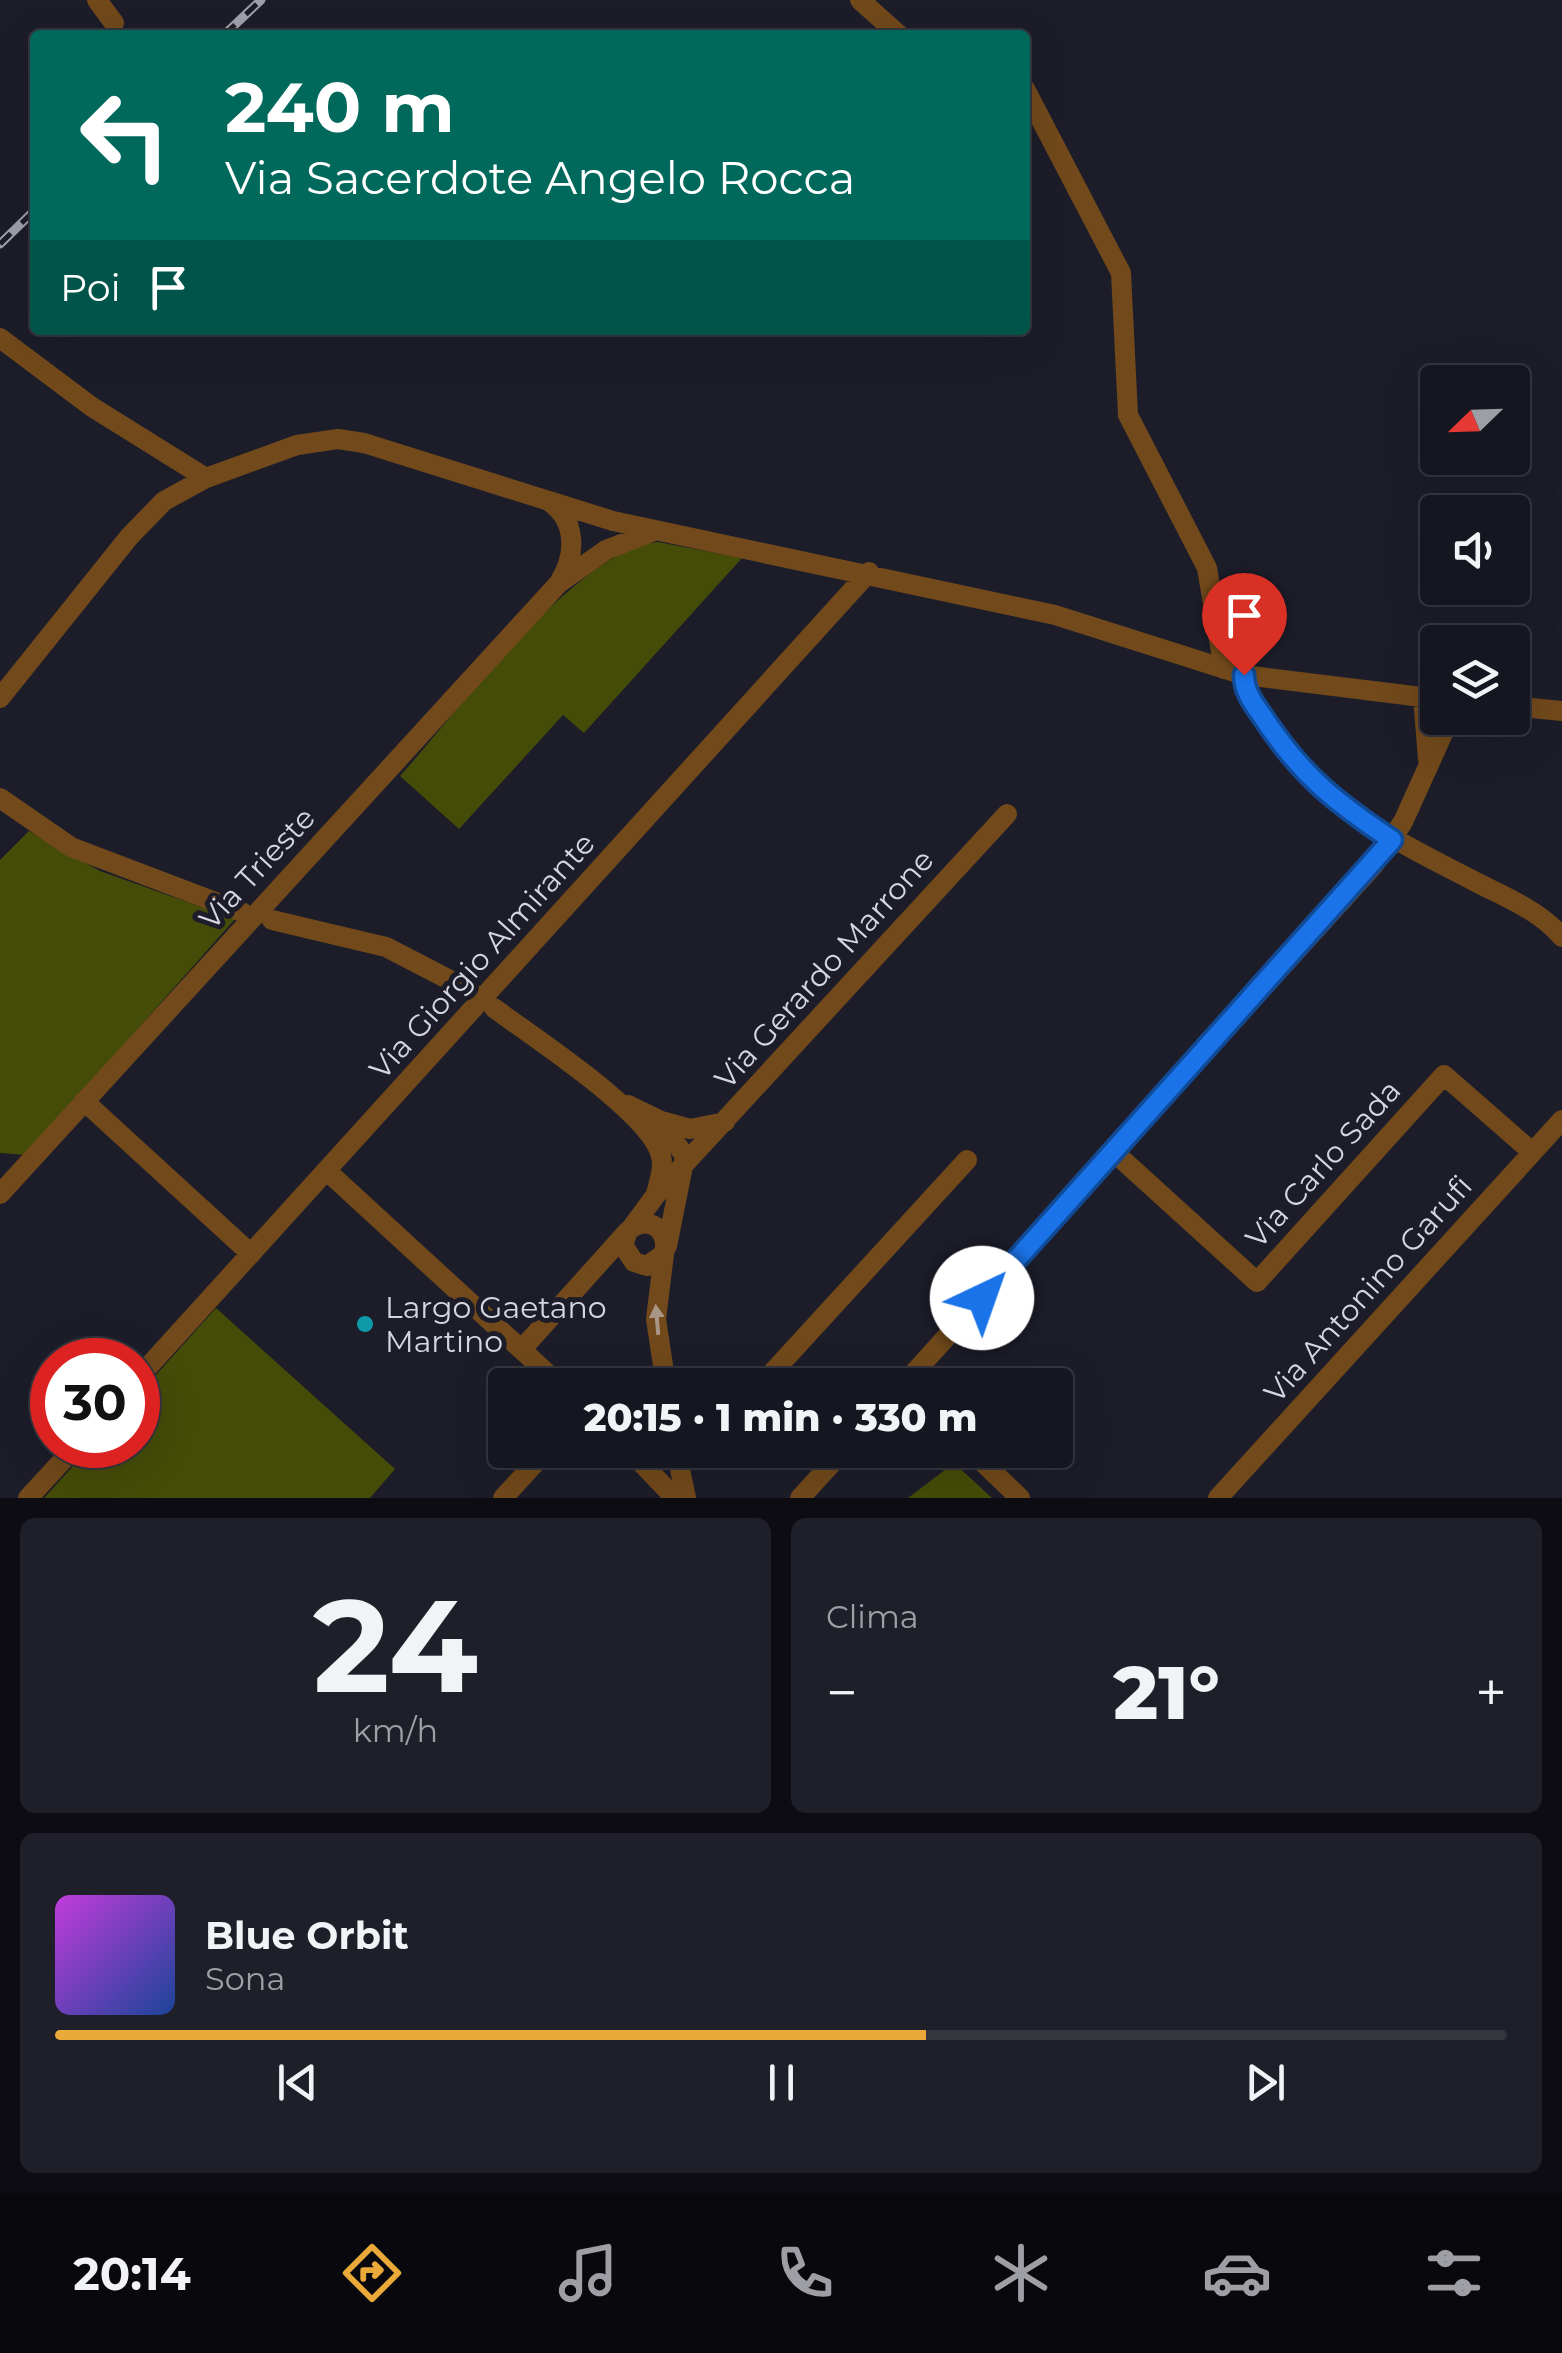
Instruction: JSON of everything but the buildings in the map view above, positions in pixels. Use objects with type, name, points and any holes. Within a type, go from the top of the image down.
[{"type":"street","points":[[97,0],[114,23]]},
{"type":"street","points":[[860,0],[893,30]]},
{"type":"street","points":[[1030,99],[1120,273],[1128,415],[1207,568],[1234,672],[1249,696],[1296,765],[1338,804],[1392,840],[1538,914],[1562,938]]},
{"type":"street","points":[[0,338],[99,411],[206,478]]},
{"type":"street","points":[[0,698],[148,514],[206,478],[297,445],[338,440],[364,443],[603,518],[869,572],[1055,615],[1234,672],[1420,697]]},
{"type":"street","points":[[550,502],[567,523],[579,556],[610,534],[603,518]]},
{"type":"street","name":"Via Trieste","points":[[0,1194],[559,583],[579,556],[639,534],[664,530]]},
{"type":"street","name":"Via Giorgio Almirante","points":[[160,1354],[869,572]]},
{"type":"street","points":[[1530,708],[1562,712]]},
{"type":"street","points":[[1426,771],[1428,735]]},
{"type":"street","points":[[919,1368],[1392,840],[1442,735]]},
{"type":"street","points":[[0,798],[70,847],[242,912]]},
{"type":"street","name":"Via Gerardo Marrone","points":[[522,1349],[655,1196],[1007,814]]},
{"type":"street","points":[[272,920],[386,947],[471,991]]},
{"type":"street","points":[[494,1008],[614,1098],[656,1142],[662,1170],[655,1196]]},
{"type":"street","name":"Via Carlo Sada","points":[[1115,1153],[1258,1282],[1444,1075],[1532,1152]]},
{"type":"street","points":[[614,1098],[658,1120],[690,1129],[726,1121]]},
{"type":"street","points":[[84,1101],[251,1254]]},
{"type":"street","points":[[658,1120],[679,1143],[686,1165],[665,1251],[656,1319],[663,1368]]},
{"type":"street","name":"Via Antonino Garufi","points":[[1218,1498],[1562,1120]]},
{"type":"street","points":[[777,1368],[967,1160]]},
{"type":"street","points":[[328,1172],[542,1368]]},
{"type":"street","points":[[646,1223],[659,1228],[665,1251],[647,1266],[634,1262],[625,1252],[630,1229],[646,1223]]},
{"type":"street","points":[[28,1498],[56,1468]]},
{"type":"street","points":[[503,1498],[530,1468]]},
{"type":"street","points":[[648,1468],[676,1498]]},
{"type":"street","points":[[680,1468],[686,1498]]},
{"type":"street","points":[[800,1498],[828,1468]]},
{"type":"street","points":[[989,1468],[1020,1498]]},
{"type":"green space","points":[[658,542],[742,558],[584,733],[563,715],[459,829],[400,776],[556,602],[592,572],[626,551]]},
{"type":"green space","points":[[29,831],[100,871],[235,919],[26,1155],[0,1153],[0,860]]},
{"type":"green space","points":[[216,1308],[395,1469],[370,1498],[44,1498],[71,1468],[160,1468],[160,1370]]},
{"type":"green space","points":[[947,1468],[959,1468],[992,1498],[908,1498]]},
{"type":"railway","points":[[229,30],[261,0]]},
{"type":"railway","points":[[0,244],[30,215]]},
{"type":"place","name":"Largo Gaetano Martino","points":[[365,1324]]},
{"type":"route","points":[[982,1298],[1374,866],[1392,840],[1338,804],[1296,765],[1249,696],[1244,675]]}]
